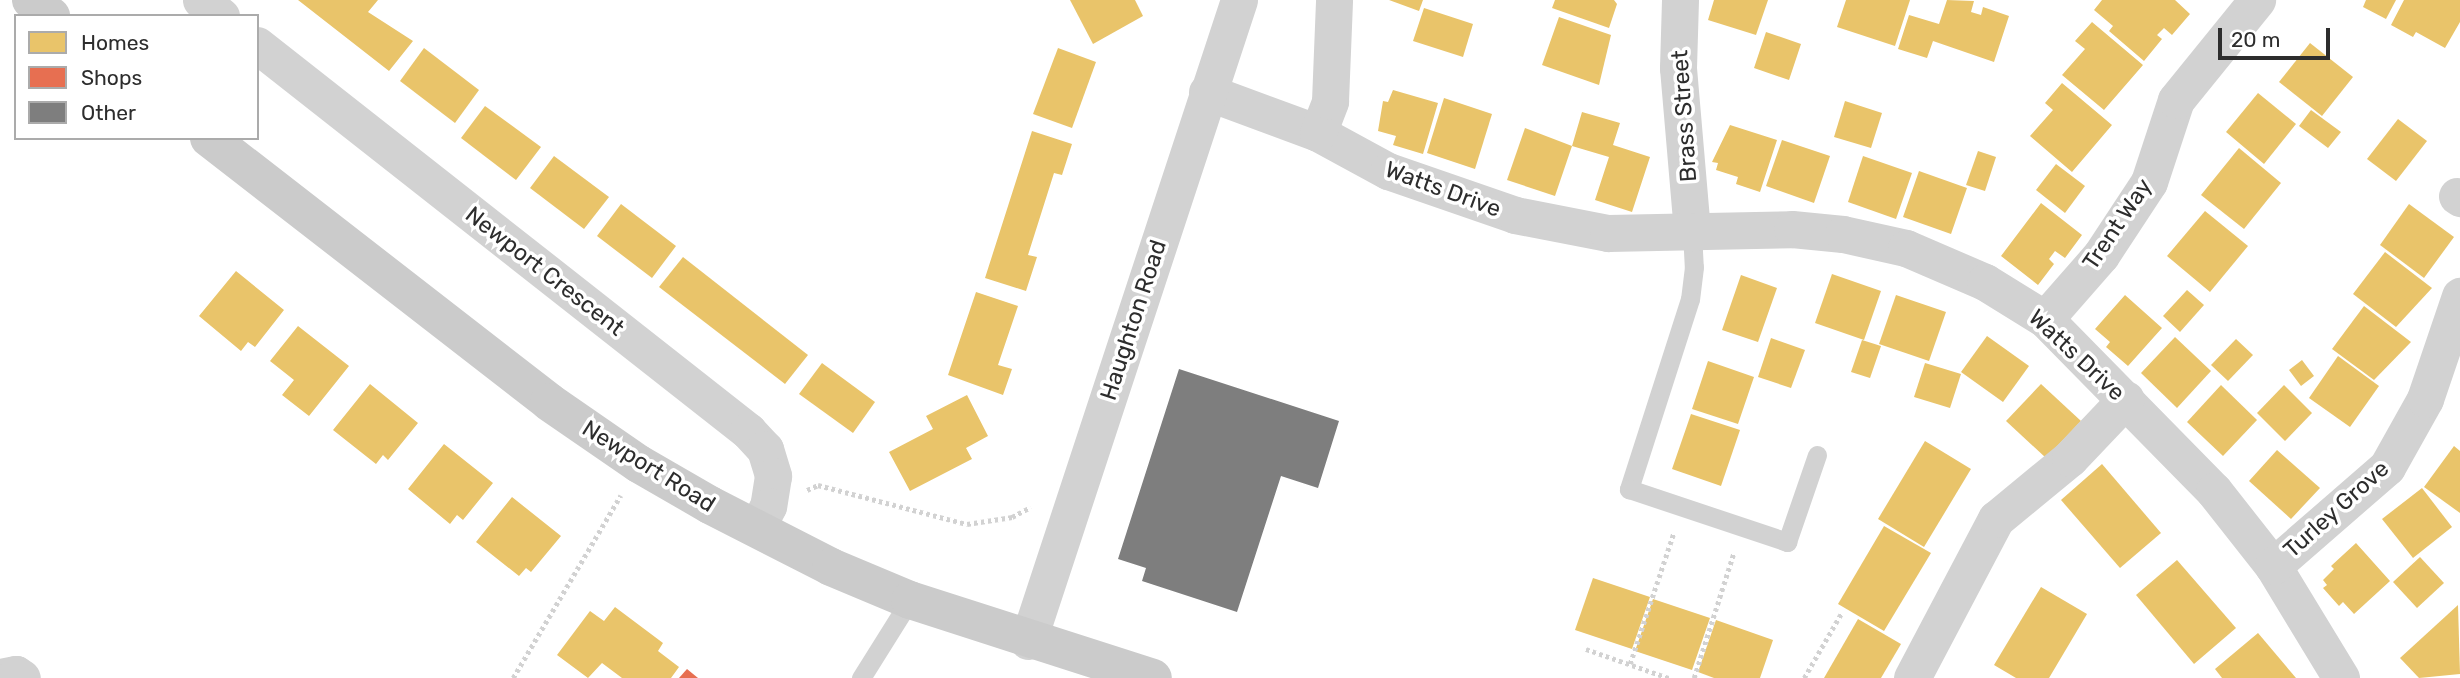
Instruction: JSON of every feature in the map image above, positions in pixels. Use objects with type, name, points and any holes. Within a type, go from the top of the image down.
[{"type":"main road","points":[[31,0],[48,14]]},
{"type":"main road","name":"Newport Road","points":[[212,140],[549,402],[639,464],[762,517],[831,567],[910,600],[1028,641],[1153,678]]},
{"type":"street","points":[[201,0],[218,14]]},
{"type":"street","name":"Haughton Road","points":[[1028,641],[1239,0]]},
{"type":"street","points":[[1318,133],[1330,101],[1334,0]]},
{"type":"street","name":"Brass Street","points":[[1681,0],[1678,68],[1692,232]]},
{"type":"street","name":"Trent Way","points":[[2045,319],[2101,255],[2149,182],[2176,100],[2241,6]]},
{"type":"street","name":"Newport Crescent","points":[[259,47],[748,431],[765,449],[773,476],[762,517]]},
{"type":"street","name":"Watts Drive","points":[[1207,92],[1318,133],[1388,171],[1515,215],[1608,233],[1792,229],[1906,248],[1984,282],[2045,319],[2214,491],[2273,566],[2333,675]]},
{"type":"street","name":"Turley Grove","points":[[2273,566],[2387,467],[2426,399],[2460,296]]},
{"type":"street","points":[[1912,678],[1996,519],[2070,458],[2126,399]]},
{"type":"street","points":[[0,677],[22,678]]},
{"type":"lane","points":[[1692,232],[1695,268],[1690,299],[1629,489],[1787,542],[1817,455]]},
{"type":"lane","points":[[861,678],[910,600]]},
{"type":"path","points":[[513,678],[639,464]]},
{"type":"path","points":[[762,517],[818,485],[967,524],[1012,517],[1040,503]]},
{"type":"path","points":[[1630,664],[1683,507]]},
{"type":"path","points":[[1694,678],[1742,527]]},
{"type":"path","points":[[1804,678],[1841,614]]},
{"type":"path","points":[[1586,649],[1669,678]]},
{"type":"building: Homes","points":[[298,0],[378,0],[368,12],[413,41],[389,71]]},
{"type":"building: Homes","points":[[1070,0],[1135,0],[1143,16],[1093,44]]},
{"type":"building: Homes","points":[[1389,0],[1423,0],[1419,11]]},
{"type":"building: Homes","points":[[1555,0],[1614,0],[1617,4],[1609,28],[1552,8]]},
{"type":"building: Homes","points":[[1714,0],[1768,0],[1756,35],[1708,20]]},
{"type":"building: Homes","points":[[1846,0],[1910,0],[1895,46],[1837,27]]},
{"type":"building: Homes","points":[[1947,0],[1974,1],[1971,12],[1981,15],[1983,7],[2009,16],[1994,62],[1933,41],[1927,58],[1898,49],[1909,15],[1939,24]]},
{"type":"building: Homes","points":[[2102,0],[2175,0],[2190,14],[2172,35],[2164,28],[2157,35],[2162,39],[2144,61],[2109,31],[2113,26],[2094,10]]},
{"type":"building: Homes","points":[[2366,0],[2396,0],[2386,19],[2363,7]]},
{"type":"building: Homes","points":[[2404,0],[2460,0],[2460,22],[2445,48],[2416,32],[2413,37],[2391,25]]},
{"type":"building: Homes","points":[[1424,8],[1473,24],[1463,57],[1413,41]]},
{"type":"building: Homes","points":[[1559,17],[1611,35],[1599,85],[1542,65]]},
{"type":"building: Homes","points":[[2092,22],[2143,65],[2104,110],[2062,75],[2085,49],[2075,41]]},
{"type":"building: Homes","points":[[1766,32],[1801,44],[1789,80],[1754,68]]},
{"type":"building: Homes","points":[[2310,43],[2353,77],[2322,116],[2279,82]]},
{"type":"building: Homes","points":[[424,48],[479,90],[455,123],[400,81]]},
{"type":"building: Homes","points":[[1058,48],[1096,62],[1072,128],[1033,114]]},
{"type":"building: Homes","points":[[2062,83],[2112,125],[2072,172],[2030,136],[2053,110],[2045,103]]},
{"type":"building: Homes","points":[[1393,90],[1438,103],[1423,154],[1393,145],[1396,136],[1378,131],[1383,101],[1388,102]]},
{"type":"building: Homes","points":[[2258,93],[2296,124],[2264,164],[2226,132]]},
{"type":"building: Homes","points":[[1444,98],[1492,114],[1475,169],[1427,153]]},
{"type":"building: Homes","points":[[1845,101],[1882,113],[1871,148],[1834,137]]},
{"type":"building: Homes","points":[[485,106],[541,147],[516,180],[461,138]]},
{"type":"building: Homes","points":[[2311,110],[2341,132],[2328,148],[2299,126]]},
{"type":"building: Homes","points":[[1582,112],[1620,123],[1613,145],[1650,157],[1632,212],[1595,200],[1609,157],[1572,146]]},
{"type":"building: Homes","points":[[2398,119],[2427,141],[2396,181],[2367,159]]},
{"type":"building: Homes","points":[[1730,125],[1777,140],[1760,192],[1736,184],[1738,177],[1716,170],[1718,163],[1712,162]]},
{"type":"building: Homes","points":[[1525,128],[1572,146],[1555,196],[1507,180]]},
{"type":"building: Homes","points":[[1032,131],[1072,144],[1062,175],[1054,173],[1028,255],[1037,257],[1026,291],[985,278]]},
{"type":"building: Homes","points":[[1782,140],[1830,156],[1814,203],[1766,186]]},
{"type":"building: Homes","points":[[2239,148],[2281,183],[2244,229],[2201,195]]},
{"type":"building: Homes","points":[[1978,151],[1996,157],[1985,191],[1966,185]]},
{"type":"building: Homes","points":[[554,156],[609,197],[584,229],[530,188]]},
{"type":"building: Homes","points":[[1863,156],[1912,173],[1896,219],[1848,202]]},
{"type":"building: Homes","points":[[2056,164],[2085,186],[2065,213],[2036,190]]},
{"type":"building: Homes","points":[[1919,171],[1967,188],[1951,234],[1903,217]]},
{"type":"building: Homes","points":[[2041,203],[2082,235],[2065,258],[2055,251],[2049,259],[2054,264],[2038,285],[2001,256]]},
{"type":"building: Homes","points":[[621,204],[676,246],[652,278],[597,236]]},
{"type":"building: Homes","points":[[2409,204],[2454,237],[2424,278],[2380,245]]},
{"type":"building: Homes","points":[[2205,211],[2248,246],[2210,292],[2167,256]]},
{"type":"building: Homes","points":[[2385,252],[2432,288],[2396,327],[2353,294]]},
{"type":"building: Homes","points":[[683,257],[808,355],[785,384],[659,287]]},
{"type":"building: Homes","points":[[236,271],[284,310],[255,347],[248,342],[241,351],[199,316]]},
{"type":"building: Homes","points":[[1832,274],[1881,291],[1864,340],[1815,323]]},
{"type":"building: Homes","points":[[1741,275],[1777,288],[1758,342],[1722,330]]},
{"type":"building: Homes","points":[[2187,290],[2204,305],[2180,332],[2163,316]]},
{"type":"building: Homes","points":[[976,292],[1018,306],[998,365],[1012,369],[1003,395],[948,375]]},
{"type":"building: Homes","points":[[1896,295],[1946,312],[1929,361],[1879,344]]},
{"type":"building: Homes","points":[[2125,295],[2162,328],[2128,366],[2106,347],[2110,342],[2095,329]]},
{"type":"building: Homes","points":[[2364,306],[2411,342],[2374,380],[2332,349]]},
{"type":"building: Homes","points":[[298,326],[349,366],[309,416],[282,395],[294,380],[270,361]]},
{"type":"building: Homes","points":[[1987,336],[2029,366],[2003,402],[1961,372]]},
{"type":"building: Homes","points":[[2175,337],[2211,371],[2177,408],[2141,373]]},
{"type":"building: Homes","points":[[1771,338],[1805,350],[1791,388],[1758,377]]},
{"type":"building: Homes","points":[[2236,339],[2253,355],[2228,381],[2211,365]]},
{"type":"building: Homes","points":[[1862,340],[1881,346],[1870,378],[1851,372]]},
{"type":"building: Homes","points":[[2338,356],[2379,386],[2350,427],[2309,398]]},
{"type":"building: Homes","points":[[2302,360],[2314,376],[2301,386],[2289,370]]},
{"type":"building: Homes","points":[[1708,361],[1754,377],[1738,424],[1692,409]]},
{"type":"building: Homes","points":[[822,363],[875,402],[853,433],[799,394]]},
{"type":"building: Homes","points":[[1925,363],[1961,374],[1950,408],[1914,397]]},
{"type":"building: Homes","points":[[370,384],[418,423],[388,460],[383,455],[376,464],[333,430]]},
{"type":"building: Homes","points":[[2041,384],[2081,421],[2046,458],[2006,421]]},
{"type":"building: Homes","points":[[2221,385],[2257,420],[2223,456],[2187,422]]},
{"type":"building: Homes","points":[[2284,385],[2312,413],[2285,441],[2257,413]]},
{"type":"building: Homes","points":[[967,395],[988,436],[966,448],[972,459],[910,491],[889,452],[933,429],[926,416]]},
{"type":"building: Homes","points":[[1691,414],[1740,430],[1721,486],[1672,469]]},
{"type":"building: Homes","points":[[1925,441],[1971,469],[1924,547],[1878,519]]},
{"type":"building: Homes","points":[[444,444],[493,483],[463,520],[457,515],[450,524],[408,489]]},
{"type":"building: Homes","points":[[2454,446],[2460,451],[2460,513],[2424,487]]},
{"type":"building: Homes","points":[[2277,450],[2320,488],[2291,519],[2249,481]]},
{"type":"building: Homes","points":[[2102,464],[2161,533],[2120,568],[2061,500]]},
{"type":"building: Homes","points":[[2422,488],[2452,527],[2413,558],[2382,519]]},
{"type":"building: Homes","points":[[512,497],[561,536],[531,572],[526,568],[519,576],[476,542]]},
{"type":"building: Homes","points":[[1884,526],[1931,553],[1884,631],[1838,604]]},
{"type":"building: Homes","points":[[2356,543],[2390,581],[2354,614],[2343,602],[2339,606],[2323,588],[2327,585],[2323,580],[2334,569],[2331,566]]},
{"type":"building: Homes","points":[[2420,557],[2444,583],[2417,608],[2393,582]]},
{"type":"building: Homes","points":[[2177,560],[2236,628],[2194,664],[2136,595]]},
{"type":"building: Homes","points":[[1593,578],[1650,597],[1632,649],[1575,630]]},
{"type":"building: Homes","points":[[2041,587],[2087,614],[2049,678],[2016,678],[1994,665]]},
{"type":"building: Homes","points":[[1653,599],[1710,618],[1692,670],[1635,651]]},
{"type":"building: Homes","points":[[2458,605],[2460,674],[2419,678],[2400,658]]},
{"type":"building: Homes","points":[[615,607],[663,643],[658,651],[679,667],[671,678],[622,678],[602,663],[588,678],[557,655],[590,611],[604,621]]},
{"type":"building: Homes","points":[[1858,619],[1901,644],[1881,678],[1824,678]]},
{"type":"building: Homes","points":[[1716,620],[1773,640],[1760,678],[1714,678],[1698,672]]},
{"type":"building: Homes","points":[[2258,633],[2296,678],[2222,678],[2215,669]]},
{"type":"building: Shops","points":[[687,669],[698,678],[679,678]]},
{"type":"building: Other","points":[[1179,369],[1339,421],[1318,488],[1281,476],[1237,612],[1142,581],[1146,568],[1118,559]]}]
